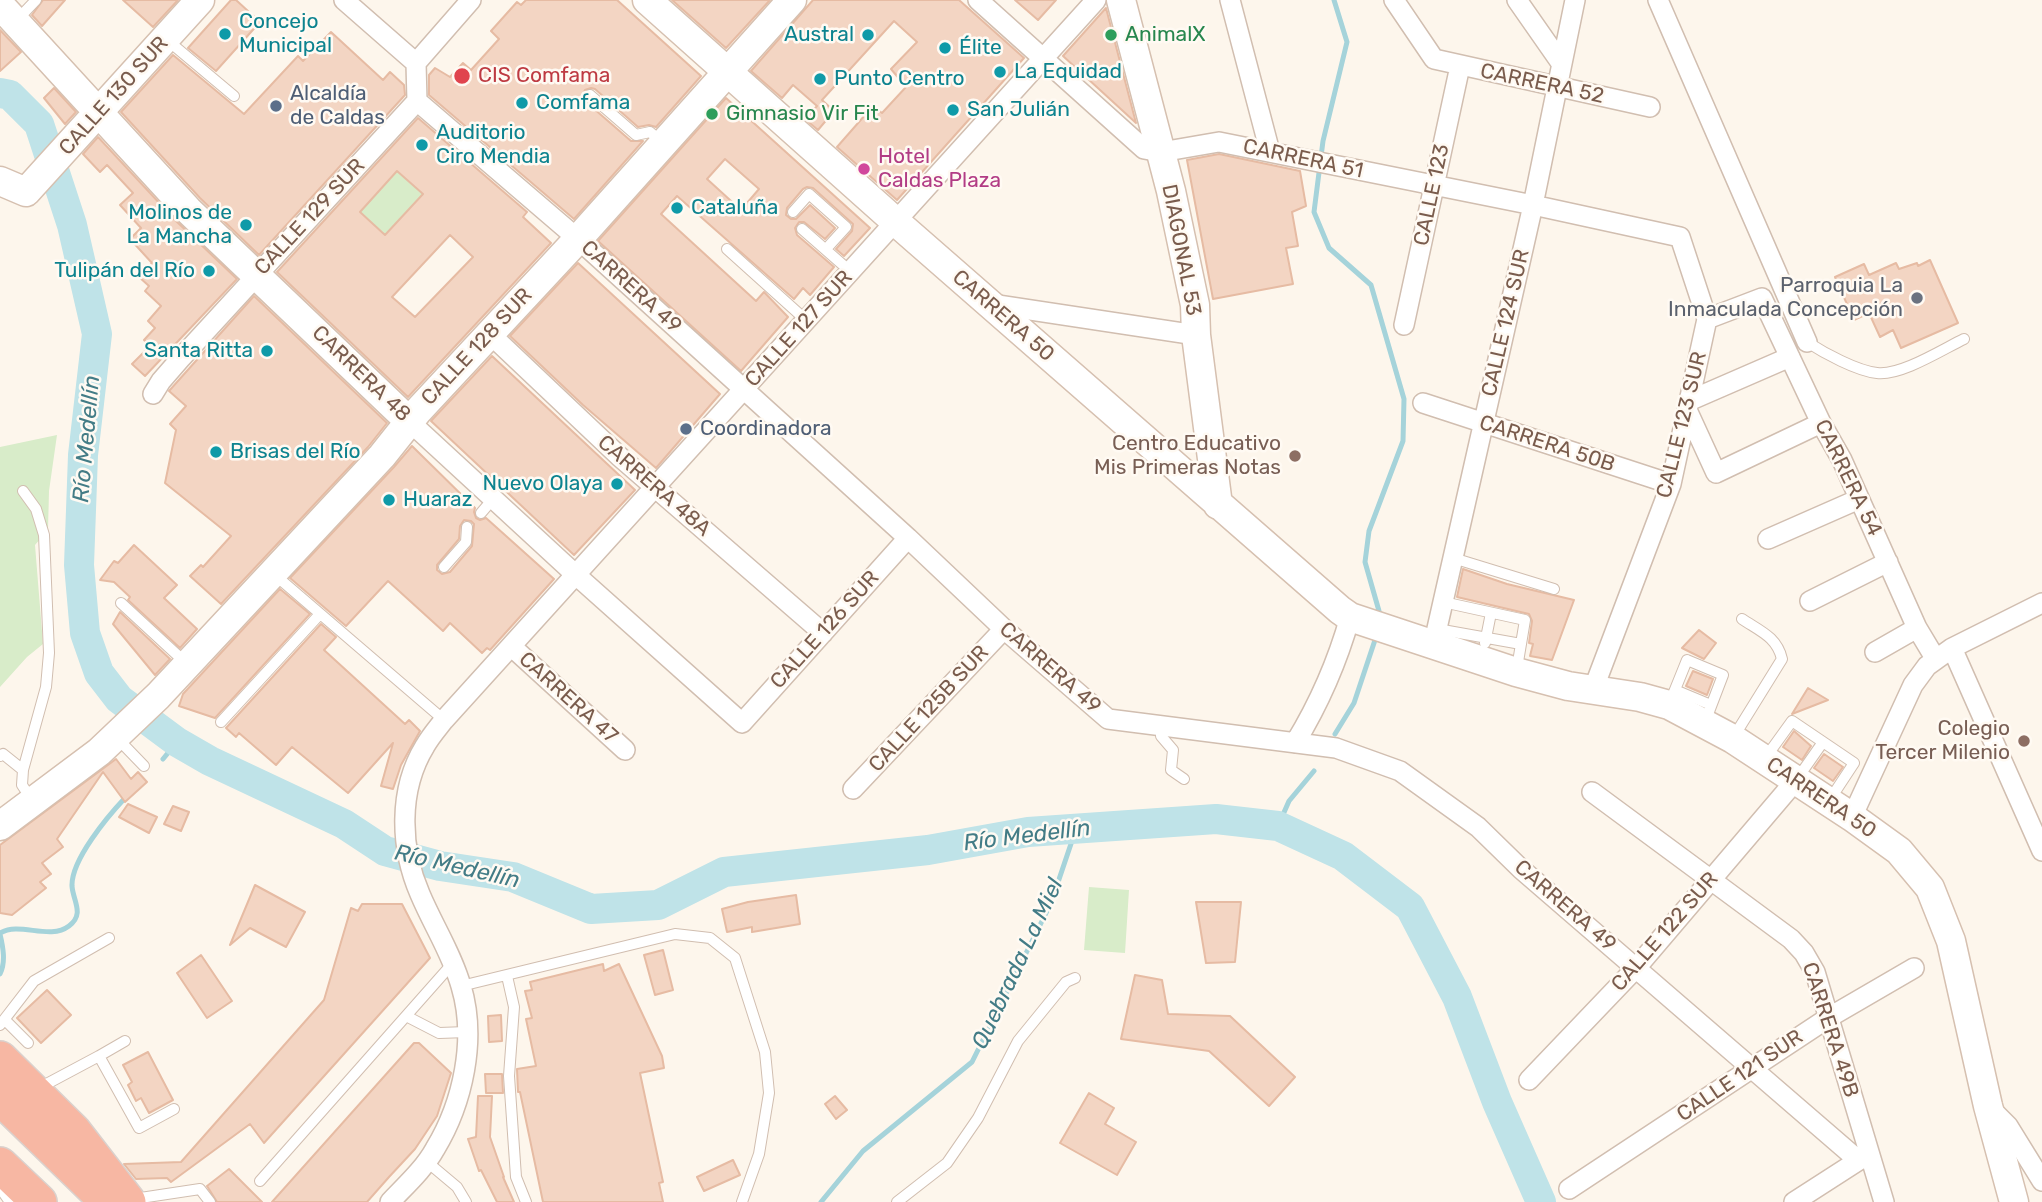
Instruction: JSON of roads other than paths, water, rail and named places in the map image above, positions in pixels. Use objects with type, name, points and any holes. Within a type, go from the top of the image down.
[{"type":"highway","points":[[14,1051],[16,1094],[73,1131],[121,1202]]},
{"type":"highway","points":[[0,1129],[76,1202]]},
{"type":"highway","points":[[1,1172],[39,1202]]},
{"type":"main road","name":"CALLE 130 SUR","points":[[0,181],[33,184],[200,0]]},
{"type":"main road","name":"CARRERA 50","points":[[647,0],[1218,505],[1369,623],[1483,649],[1516,672],[1568,686],[1647,698],[1672,697],[1708,714],[1733,739],[1899,851],[1930,888],[1951,941],[1988,1105],[2014,1202]]},
{"type":"main road","name":"CALLE 128 SUR","points":[[0,826],[99,752],[158,695],[382,456],[417,412],[578,239],[792,0]]},
{"type":"main road","name":"DIAGONAL 53","points":[[1121,0],[1161,152],[1195,305],[1196,335],[1218,505]]},
{"type":"main road","name":"CARRERA 48","points":[[8,13],[188,210],[410,422]]},
{"type":"street","points":[[344,0],[416,63]]},
{"type":"street","points":[[417,101],[416,63],[471,0]]},
{"type":"street","points":[[978,0],[1144,149],[1161,152]]},
{"type":"street","name":"CALLE 127 SUR","points":[[451,960],[420,895],[409,864],[405,805],[412,772],[421,753],[444,720],[510,646],[1096,0]]},
{"type":"street","points":[[1230,0],[1270,152]]},
{"type":"street","name":"CARRERA 52","points":[[1394,0],[1434,59],[1650,107]]},
{"type":"street","points":[[1517,0],[1561,63]]},
{"type":"street","name":"CALLE 124 SUR","points":[[1435,637],[1533,205],[1575,0]]},
{"type":"street","points":[[1658,0],[1807,342]]},
{"type":"street","name":"CALLE 123","points":[[1404,325],[1460,66]]},
{"type":"street","name":"CARRERA 49","points":[[417,101],[578,239],[908,538],[1004,629],[1108,719],[1336,748],[1400,771],[1478,827],[1521,869],[1636,968],[1864,1157]]},
{"type":"street","name":"CALLE 129 SUR","points":[[153,394],[160,381],[417,101]]},
{"type":"street","name":"CARRERA 51","points":[[1161,152],[1219,142],[1680,237]]},
{"type":"street","name":"CALLE 123 SUR","points":[[1593,690],[1671,484],[1707,319],[1680,237]]},
{"type":"street","name":"CARRERA 54","points":[[1707,319],[1762,298],[1821,423],[1843,460],[1917,628],[1943,653],[2042,851]]},
{"type":"street","points":[[990,304],[1196,335]]},
{"type":"street","points":[[1777,329],[1807,342]]},
{"type":"street","name":"CARRERA 48A","points":[[489,333],[655,488],[823,633]]},
{"type":"street","points":[[1790,357],[1689,406],[1716,473],[1821,423]]},
{"type":"street","name":"CARRERA 50B","points":[[1423,403],[1671,484]]},
{"type":"street","name":"CARRERA 48","points":[[410,422],[487,506],[576,575],[743,723]]},
{"type":"street","points":[[1768,539],[1859,499]]},
{"type":"street","name":"CALLE 126 SUR","points":[[743,723],[908,538]]},
{"type":"street","points":[[1810,601],[1888,562]]},
{"type":"street","points":[[1840,809],[1913,685],[1943,653],[2042,603]]},
{"type":"street","points":[[1296,743],[1327,688],[1339,658],[1369,623]]},
{"type":"street","points":[[1875,652],[1917,628]]},
{"type":"street","name":"CALLE 125B SUR","points":[[853,789],[1004,629]]},
{"type":"street","name":"CARRERA 47","points":[[510,646],[625,750]]},
{"type":"street","name":"CALLE 122 SUR","points":[[1529,1080],[1636,968],[1796,780]]},
{"type":"street","name":"CARRERA 49B","points":[[1592,792],[1791,939],[1804,953],[1815,972],[1864,1157],[1884,1202]]},
{"type":"street","points":[[390,1202],[434,1150],[462,1087],[467,1032],[461,986],[451,960]]},
{"type":"street","name":"CALLE 121 SUR","points":[[1569,1189],[1828,1017],[1914,968]]},
{"type":"street","points":[[1988,1105],[2008,1126],[2042,1181]]},
{"type":"street","points":[[1794,1202],[1864,1157]]},
{"type":"lane","points":[[8,13],[36,0]]},
{"type":"lane","points":[[166,39],[234,96]]},
{"type":"lane","points":[[590,94],[636,135],[650,132],[664,144]]},
{"type":"lane","points":[[793,212],[809,194],[845,227],[826,249]]},
{"type":"lane","points":[[802,229],[851,272]]},
{"type":"lane","points":[[727,249],[807,321]]},
{"type":"lane","points":[[1807,342],[1842,361],[1878,373],[1898,370],[1964,339]]},
{"type":"lane","points":[[23,491],[36,509],[44,535],[49,653],[47,680],[23,771],[22,785],[32,801]]},
{"type":"lane","points":[[444,567],[466,542],[467,527]]},
{"type":"lane","points":[[1453,558],[1554,589]]},
{"type":"lane","points":[[272,572],[444,720]]},
{"type":"lane","points":[[1443,602],[1525,620],[1516,672]]},
{"type":"lane","points":[[121,603],[187,664]]},
{"type":"lane","points":[[1491,613],[1483,649],[1521,644]]},
{"type":"lane","points":[[221,722],[320,614]]},
{"type":"lane","points":[[1733,739],[1782,659],[1779,647],[1742,619]]},
{"type":"lane","points":[[1672,697],[1687,660],[1723,675],[1708,714]]},
{"type":"lane","points":[[1765,760],[1792,722],[1823,742],[1854,763],[1840,809]]},
{"type":"lane","points":[[1161,727],[1161,736],[1172,750],[1171,769],[1184,779]]},
{"type":"lane","points":[[121,732],[144,766]]},
{"type":"lane","points":[[1796,780],[1823,742]]},
{"type":"lane","points":[[0,756],[3,754],[23,771]]},
{"type":"lane","points":[[461,986],[675,933],[710,938],[735,958],[765,1052],[769,1093],[759,1154],[742,1202]]},
{"type":"lane","points":[[14,1051],[2,1022],[34,981],[109,938]]},
{"type":"lane","points":[[260,1181],[406,1016],[451,960]]},
{"type":"lane","points":[[507,976],[514,1007],[509,1076],[516,1177],[526,1202]]},
{"type":"lane","points":[[897,1202],[947,1163],[978,1118],[1018,1041],[1066,982],[1075,978]]},
{"type":"lane","points":[[406,1016],[439,1032],[467,1032]]},
{"type":"lane","points":[[16,1094],[99,1056],[125,1041]]},
{"type":"lane","points":[[99,1056],[139,1128],[174,1109]]},
{"type":"lane","points":[[426,1161],[457,1187],[466,1202]]},
{"type":"lane","points":[[1,1172],[10,1202]]},
{"type":"lane","points":[[121,1202],[172,1198],[200,1189],[211,1202]]},
{"type":"waterway","points":[[1334,0],[1347,42],[1323,141],[1314,212],[1329,248],[1371,285],[1404,399],[1403,441],[1369,531],[1365,562],[1379,617]]},
{"type":"waterway","name":"Río Medellín","points":[[0,93],[10,95],[39,124],[72,225],[97,334],[83,455],[79,565],[85,633],[99,673],[119,699],[177,742],[210,761],[344,824],[385,851],[440,866],[513,877],[591,909],[658,905],[724,872],[928,850],[1028,832],[1216,819],[1278,826],[1343,856],[1410,907],[1457,997],[1497,1102],[1541,1202]]},
{"type":"waterway","points":[[1335,734],[1354,703],[1377,634]]},
{"type":"waterway","points":[[163,759],[177,742]]},
{"type":"waterway","points":[[1278,826],[1289,801],[1314,771]]},
{"type":"waterway","points":[[0,933],[16,929],[53,932],[69,926],[74,921],[77,907],[72,886],[77,864],[92,839],[125,798]]},
{"type":"waterway","name":"Quebrada La Miel","points":[[821,1202],[863,1151],[972,1062],[1051,903],[1076,829]]},
{"type":"waterway","points":[[0,934],[3,949],[0,974]]},
{"type":"place","name":"Concejo Municipal","points":[[225,34]]},
{"type":"place","name":"Austral","points":[[868,35]]},
{"type":"place","name":"AnimalX","points":[[1111,35]]},
{"type":"place","name":"Élite","points":[[945,48]]},
{"type":"place","name":"La Equidad","points":[[1000,72]]},
{"type":"place","name":"CIS Comfama","points":[[462,76]]},
{"type":"place","name":"Punto Centro","points":[[820,79]]},
{"type":"place","name":"Comfama","points":[[522,103]]},
{"type":"place","name":"Alcaldía de Caldas","points":[[276,106]]},
{"type":"place","name":"San Julián","points":[[953,110]]},
{"type":"place","name":"Gimnasio Vir Fit","points":[[712,114]]},
{"type":"place","name":"Auditorio Ciro Mendia","points":[[422,145]]},
{"type":"place","name":"Hotel Caldas Plaza","points":[[864,169]]},
{"type":"place","name":"Cataluña","points":[[677,208]]},
{"type":"place","name":"Molinos de La Mancha","points":[[246,225]]},
{"type":"place","name":"Tulipán del Río","points":[[209,271]]},
{"type":"place","name":"Parroquia La Inmaculada Concepción","points":[[1917,298]]},
{"type":"place","name":"Santa Ritta","points":[[267,351]]},
{"type":"place","name":"Coordinadora","points":[[686,429]]},
{"type":"place","name":"Brisas del Río","points":[[216,452]]},
{"type":"place","name":"Centro Educativo Mis Primeras Notas","points":[[1295,456]]},
{"type":"place","name":"Nuevo Olaya","points":[[617,484]]},
{"type":"place","name":"Huaraz","points":[[389,500]]},
{"type":"place","name":"Colegio Tercer Milenio","points":[[2024,741]]}]
